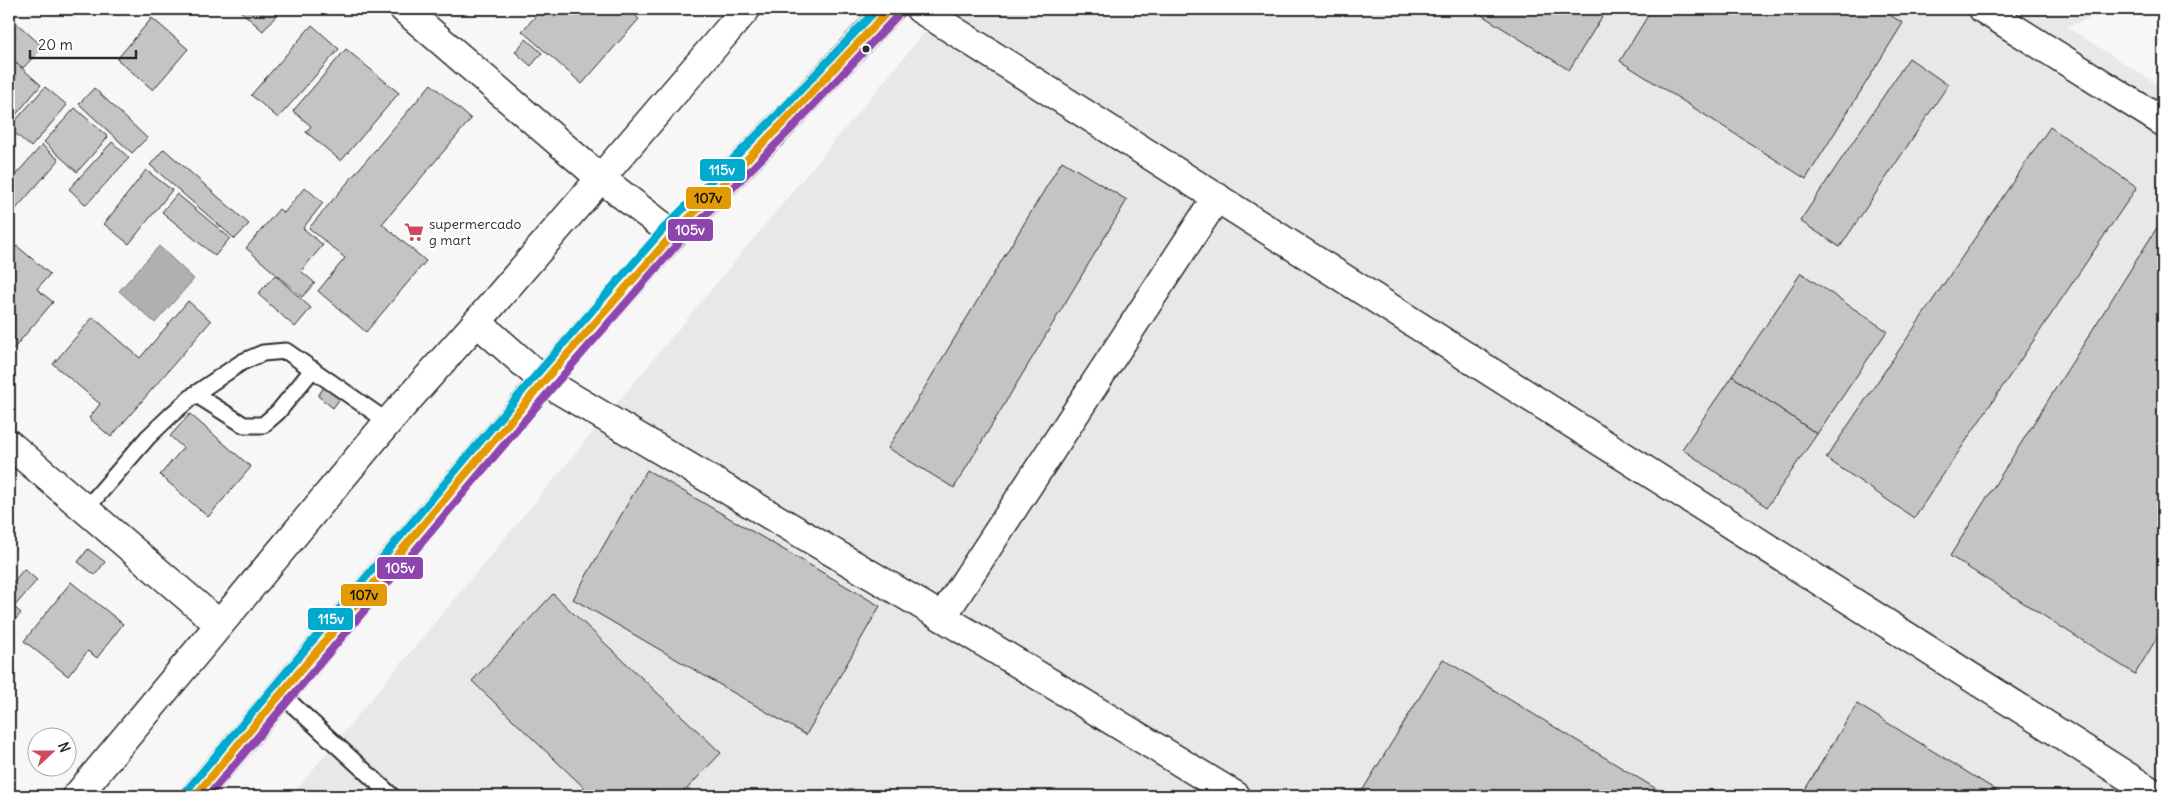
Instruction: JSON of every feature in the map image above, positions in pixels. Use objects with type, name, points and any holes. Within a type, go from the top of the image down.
[{"type":"main road","points":[[404,9],[600,177],[673,234]]},
{"type":"main road","points":[[77,796],[388,422],[746,9]]},
{"type":"main road","points":[[195,796],[544,381],[673,234],[784,122],[890,9]]},
{"type":"main road","points":[[920,9],[2158,796]]},
{"type":"main road","points":[[1983,9],[2163,122]]},
{"type":"main road","points":[[942,617],[1217,197]]},
{"type":"main road","points":[[476,322],[544,381],[942,617],[1236,796]]},
{"type":"main road","points":[[9,444],[219,624]]},
{"type":"lane","points":[[85,510],[148,437],[196,394],[242,362],[263,353],[286,351],[388,422]]},
{"type":"lane","points":[[196,394],[244,425],[262,425],[278,412],[313,369]]},
{"type":"lane","points":[[281,694],[392,796]]},
{"type":"shaded area","points":[[944,9],[2112,9],[2067,27],[2163,88],[2163,796],[291,796]]},
{"type":"shaded area","points":[[159,246],[194,279],[155,323],[119,291]]},
{"type":"building","points":[[9,9],[19,9],[11,18],[43,47],[23,68],[9,54]]},
{"type":"building","points":[[238,9],[282,9],[263,31]]},
{"type":"building","points":[[542,9],[628,9],[639,19],[582,84],[522,31]]},
{"type":"building","points":[[1472,9],[1607,9],[1569,70]]},
{"type":"building","points":[[1652,9],[1880,9],[1903,23],[1806,179],[1620,61]]},
{"type":"building","points":[[152,18],[188,49],[153,90],[117,59]]},
{"type":"building","points":[[312,25],[339,49],[278,118],[251,95]]},
{"type":"building","points":[[526,39],[542,53],[531,66],[515,52]]},
{"type":"building","points":[[346,49],[399,93],[341,161],[306,132],[311,126],[293,111]]},
{"type":"building","points":[[9,57],[41,85],[9,123]]},
{"type":"building","points":[[1909,58],[1948,85],[1840,247],[1800,221]]},
{"type":"building","points":[[431,84],[471,119],[382,224],[426,261],[366,332],[318,291],[345,258],[309,228]]},
{"type":"building","points":[[45,87],[67,105],[31,147],[9,128]]},
{"type":"building","points":[[94,88],[147,138],[132,153],[79,104]]},
{"type":"building","points":[[75,108],[108,137],[77,172],[44,142]]},
{"type":"building","points":[[2050,127],[2137,187],[1914,518],[1826,458]]},
{"type":"building","points":[[112,142],[129,158],[86,205],[69,189]]},
{"type":"building","points":[[42,145],[59,160],[15,210],[9,204],[9,182]]},
{"type":"building","points":[[164,149],[249,224],[235,239],[150,165]]},
{"type":"building","points":[[1062,161],[1127,200],[954,488],[888,448]]},
{"type":"building","points":[[146,170],[172,190],[129,244],[104,224]]},
{"type":"building","points":[[305,187],[323,203],[303,228],[323,245],[301,271],[315,283],[302,297],[246,248],[279,209],[284,213]]},
{"type":"building","points":[[177,194],[230,238],[215,256],[162,212]]},
{"type":"building","points":[[2163,218],[2163,628],[2135,674],[1950,556]]},
{"type":"building","points":[[17,246],[50,274],[37,289],[53,302],[9,354],[9,255]]},
{"type":"building","points":[[1801,273],[1887,331],[1817,434],[1732,376]]},
{"type":"building","points":[[275,275],[311,308],[295,327],[258,294]]},
{"type":"building","points":[[188,301],[211,321],[111,437],[89,418],[100,404],[53,364],[93,317],[140,358]]},
{"type":"building","points":[[1732,376],[1817,434],[1767,507],[1682,449]]},
{"type":"building","points":[[326,384],[342,396],[333,408],[318,396]]},
{"type":"building","points":[[190,414],[251,467],[208,517],[160,475],[183,448],[170,436]]},
{"type":"building","points":[[647,470],[880,606],[806,735],[573,599]]},
{"type":"building","points":[[88,549],[105,562],[95,575],[78,562]]},
{"type":"building","points":[[24,569],[37,580],[14,607],[21,613],[9,627],[9,587]]},
{"type":"building","points":[[71,582],[123,624],[97,658],[88,651],[68,676],[24,641]]},
{"type":"building","points":[[553,594],[721,753],[680,796],[593,796],[472,681]]},
{"type":"building","points":[[1443,659],[1668,796],[1359,796]]},
{"type":"building","points":[[1857,704],[2004,795],[1801,796]]},
{"type":"transit line","name":"115v","points":[[187,790],[536,375],[665,227],[777,115],[877,9]]},
{"type":"transit line","name":"107v","points":[[195,796],[544,381],[673,234],[784,122],[890,9]]},
{"type":"transit line","name":"105v","points":[[208,796],[552,388],[680,241],[791,129],[897,16]]},
{"type":"place","name":"supermercado g mart","points":[[414,232]]}]
